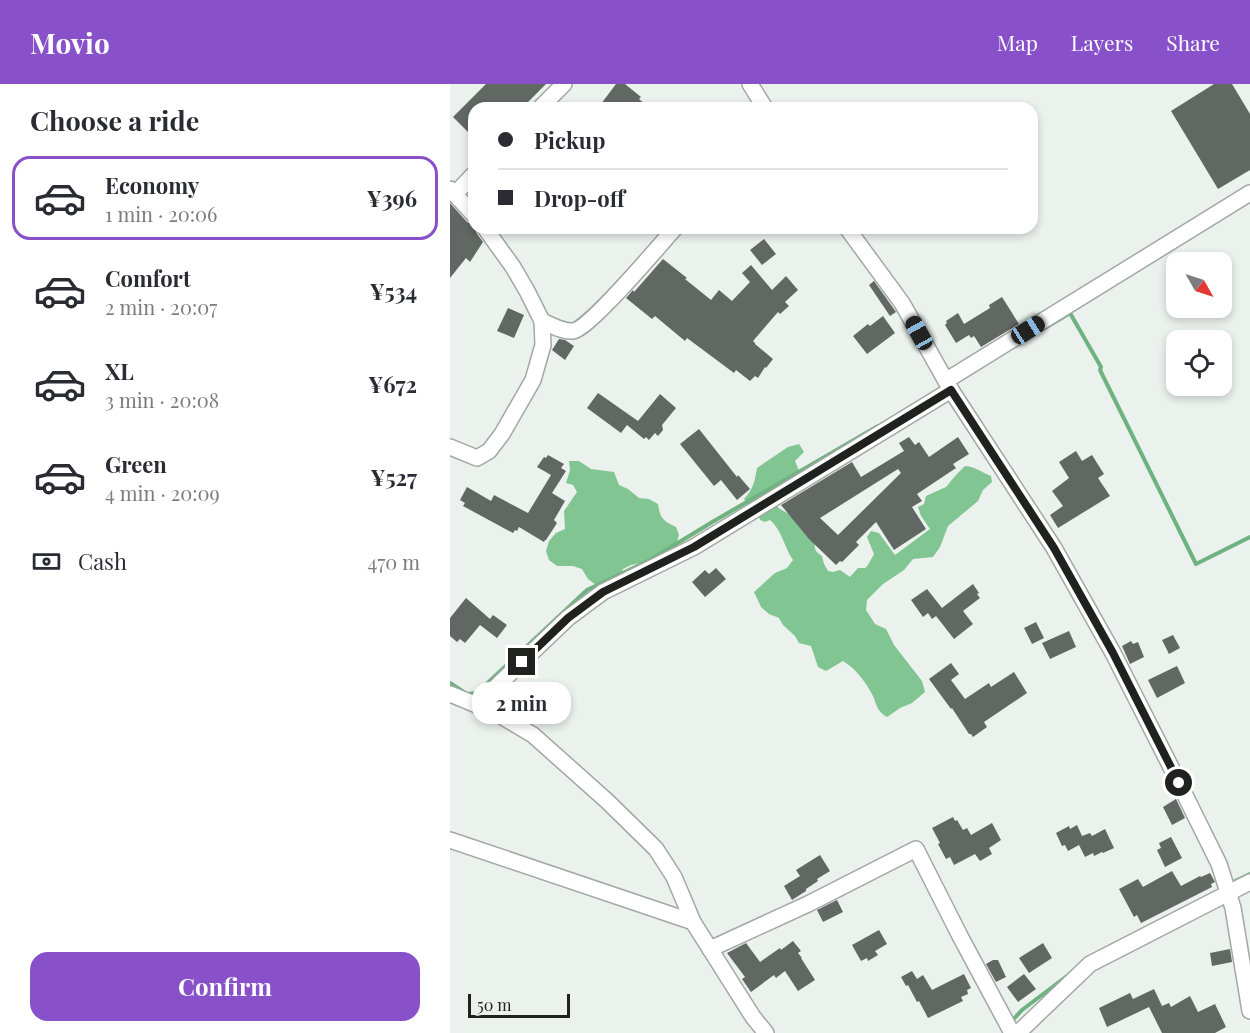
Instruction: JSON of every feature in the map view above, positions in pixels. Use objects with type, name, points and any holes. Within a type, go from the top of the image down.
[{"type":"street","points":[[546,102],[564,84]]},
{"type":"street","points":[[750,84],[761,102]]},
{"type":"street","points":[[468,179],[452,191],[468,208]]},
{"type":"street","points":[[477,705],[568,618],[603,592],[694,547],[1250,193]]},
{"type":"street","points":[[450,447],[477,458],[489,451],[502,434],[533,380],[543,345],[542,321],[528,291],[489,234]]},
{"type":"street","points":[[542,321],[574,331],[584,326],[615,296],[670,234]]},
{"type":"street","points":[[851,234],[902,303],[949,385],[1054,548],[1107,644],[1189,803],[1218,864],[1233,908],[1250,1011]]},
{"type":"street","points":[[450,694],[496,713],[533,735],[607,801],[656,849],[674,877],[693,922],[753,1017],[766,1033]]},
{"type":"street","points":[[450,840],[693,922]]},
{"type":"street","points":[[710,950],[808,904],[916,849],[1012,1033]]},
{"type":"street","points":[[1018,1033],[1090,964],[1250,882]]},
{"type":"green space","points":[[799,444],[804,452],[795,461],[801,476],[768,498],[780,509],[794,517],[815,543],[816,551],[822,556],[828,571],[840,570],[850,577],[858,568],[865,568],[874,554],[867,537],[871,531],[879,533],[895,555],[930,529],[918,507],[924,504],[926,496],[946,487],[965,466],[991,476],[992,482],[983,490],[978,501],[948,526],[940,547],[933,557],[913,559],[904,570],[883,584],[867,600],[866,610],[875,624],[886,629],[894,645],[922,681],[925,692],[912,703],[887,717],[879,710],[866,684],[852,667],[843,661],[826,671],[818,667],[811,646],[799,643],[779,618],[769,614],[761,607],[754,592],[775,573],[787,568],[793,560],[774,524],[770,520],[765,522],[760,520],[756,510],[744,499],[753,485],[757,468],[788,447]]},
{"type":"green space","points":[[569,461],[579,461],[591,469],[614,472],[619,485],[639,498],[649,499],[658,504],[663,518],[676,527],[679,535],[675,548],[655,560],[623,569],[619,578],[600,588],[588,579],[582,569],[573,566],[557,566],[549,560],[546,551],[549,541],[556,533],[565,529],[564,511],[577,492],[573,485],[566,483],[570,470]]},
{"type":"building","points":[[486,84],[546,84],[528,102],[468,102]]},
{"type":"building","points":[[616,84],[625,84],[641,97],[639,99],[642,102],[602,102]]},
{"type":"building","points":[[1214,84],[1232,84],[1250,114],[1250,170],[1218,189],[1171,111]]},
{"type":"building","points":[[468,102],[468,132],[453,117]]},
{"type":"building","points":[[450,203],[468,222],[468,234],[477,234],[483,242],[470,262],[466,258],[450,278]]},
{"type":"building","points":[[764,239],[776,254],[762,265],[750,250]]},
{"type":"building","points":[[663,259],[711,300],[719,290],[732,301],[750,282],[742,273],[751,265],[772,290],[786,276],[798,290],[785,302],[789,306],[780,314],[778,312],[753,341],[773,359],[758,378],[755,376],[750,381],[736,370],[734,373],[687,338],[685,341],[655,316],[652,319],[626,298]]},
{"type":"building","points":[[874,281],[896,312],[890,316],[869,285]]},
{"type":"building","points":[[1002,297],[1019,324],[981,347],[974,336],[971,338],[969,335],[956,343],[945,325],[946,321],[958,313],[964,324],[990,308],[989,305]]},
{"type":"building","points":[[508,308],[524,315],[514,338],[497,331]]},
{"type":"building","points":[[883,316],[895,333],[867,354],[853,336]]},
{"type":"building","points":[[559,339],[574,346],[565,360],[552,350]]},
{"type":"building","points":[[598,393],[638,421],[660,394],[676,408],[662,425],[663,430],[658,436],[655,433],[649,440],[646,437],[644,439],[627,425],[621,433],[587,408]]},
{"type":"building","points":[[699,429],[737,477],[738,475],[750,489],[737,500],[721,480],[714,486],[680,444]]},
{"type":"building","points":[[909,437],[915,445],[919,442],[929,457],[958,437],[969,454],[953,464],[956,468],[917,494],[922,501],[912,507],[926,529],[894,550],[876,522],[856,542],[859,545],[836,565],[809,539],[781,505],[852,462],[861,477],[904,451],[899,443]],"holes":[[[898,469],[901,473],[838,535],[820,518]]]},
{"type":"building","points":[[1076,451],[1082,461],[1092,455],[1104,474],[1098,478],[1110,496],[1058,528],[1050,515],[1063,506],[1052,491],[1069,478],[1059,462]]},
{"type":"building","points":[[548,455],[564,464],[561,468],[566,471],[552,493],[565,501],[554,520],[557,523],[544,542],[519,527],[513,533],[463,506],[465,503],[460,500],[467,487],[491,501],[494,495],[528,513],[551,475],[537,467]]},
{"type":"building","points":[[716,568],[726,579],[705,597],[692,582],[705,570],[709,574]]},
{"type":"building","points":[[973,584],[980,598],[963,611],[973,624],[954,639],[936,616],[932,619],[928,613],[923,617],[911,600],[927,589],[942,608]]},
{"type":"building","points":[[466,598],[490,619],[493,615],[507,625],[497,638],[480,625],[465,643],[460,639],[457,642],[450,636],[450,618]]},
{"type":"building","points":[[1036,622],[1044,638],[1032,644],[1024,628]]},
{"type":"building","points":[[1069,631],[1076,647],[1050,659],[1042,643]]},
{"type":"building","points":[[1173,635],[1180,648],[1169,654],[1162,640]]},
{"type":"building","points":[[1131,641],[1133,644],[1138,642],[1144,657],[1130,664],[1122,646]]},
{"type":"building","points":[[951,663],[959,674],[951,680],[965,699],[989,683],[991,687],[1014,672],[1027,693],[984,722],[987,727],[973,737],[929,679]]},
{"type":"building","points":[[1177,666],[1185,683],[1157,698],[1148,680]]},
{"type":"building","points":[[1176,799],[1185,818],[1172,825],[1163,807]]},
{"type":"building","points":[[953,817],[963,830],[967,828],[971,835],[992,823],[1001,840],[989,848],[992,854],[980,861],[975,854],[954,865],[950,857],[946,859],[932,828]]},
{"type":"building","points":[[1077,825],[1082,836],[1090,833],[1092,836],[1105,829],[1114,848],[1085,857],[1079,845],[1068,851],[1065,845],[1062,846],[1056,833],[1069,826],[1070,829]]},
{"type":"building","points":[[1171,837],[1182,858],[1165,867],[1157,850],[1161,848],[1159,843]]},
{"type":"building","points":[[820,855],[830,871],[792,900],[784,886],[800,876],[796,870]]},
{"type":"building","points":[[1172,871],[1181,886],[1210,873],[1215,882],[1211,884],[1212,887],[1141,923],[1137,915],[1134,917],[1119,889],[1138,879],[1143,887]]},
{"type":"building","points":[[837,900],[843,912],[823,922],[817,910]]},
{"type":"building","points":[[879,930],[887,944],[875,951],[878,955],[868,961],[867,958],[861,961],[852,945]]},
{"type":"building","points":[[793,941],[801,951],[798,953],[815,980],[798,991],[785,971],[776,978],[774,975],[751,992],[742,979],[745,977],[727,953],[746,943],[760,962]]},
{"type":"building","points":[[1043,943],[1052,958],[1029,973],[1019,958]]},
{"type":"building","points":[[1230,949],[1232,962],[1212,966],[1210,953]]},
{"type":"building","points":[[998,960],[1006,977],[996,982],[986,964]]},
{"type":"building","points":[[912,971],[917,979],[923,975],[932,990],[964,974],[971,988],[967,990],[968,994],[961,997],[963,1001],[928,1018],[919,1001],[917,1002],[901,977]]},
{"type":"building","points":[[1024,974],[1036,989],[1018,1002],[1007,987]]},
{"type":"building","points":[[1154,989],[1162,1006],[1169,1003],[1171,1007],[1190,996],[1198,1012],[1215,1004],[1226,1027],[1215,1033],[1162,1033],[1149,1007],[1107,1027],[1099,1008],[1130,993],[1133,999]]},
{"type":"waterway","points":[[1045,328],[1070,313],[1101,367],[1100,370],[1196,564],[1250,537]]},
{"type":"waterway","points":[[450,683],[467,694],[477,693],[587,590],[648,561],[878,426]]},
{"type":"waterway","points":[[1229,884],[1250,874]]},
{"type":"waterway","points":[[1010,1023],[1022,1010],[1071,973]]},
{"type":"route","points":[[522,662],[568,618],[603,592],[694,547],[951,390],[1054,548],[1113,653],[1179,783]]}]
